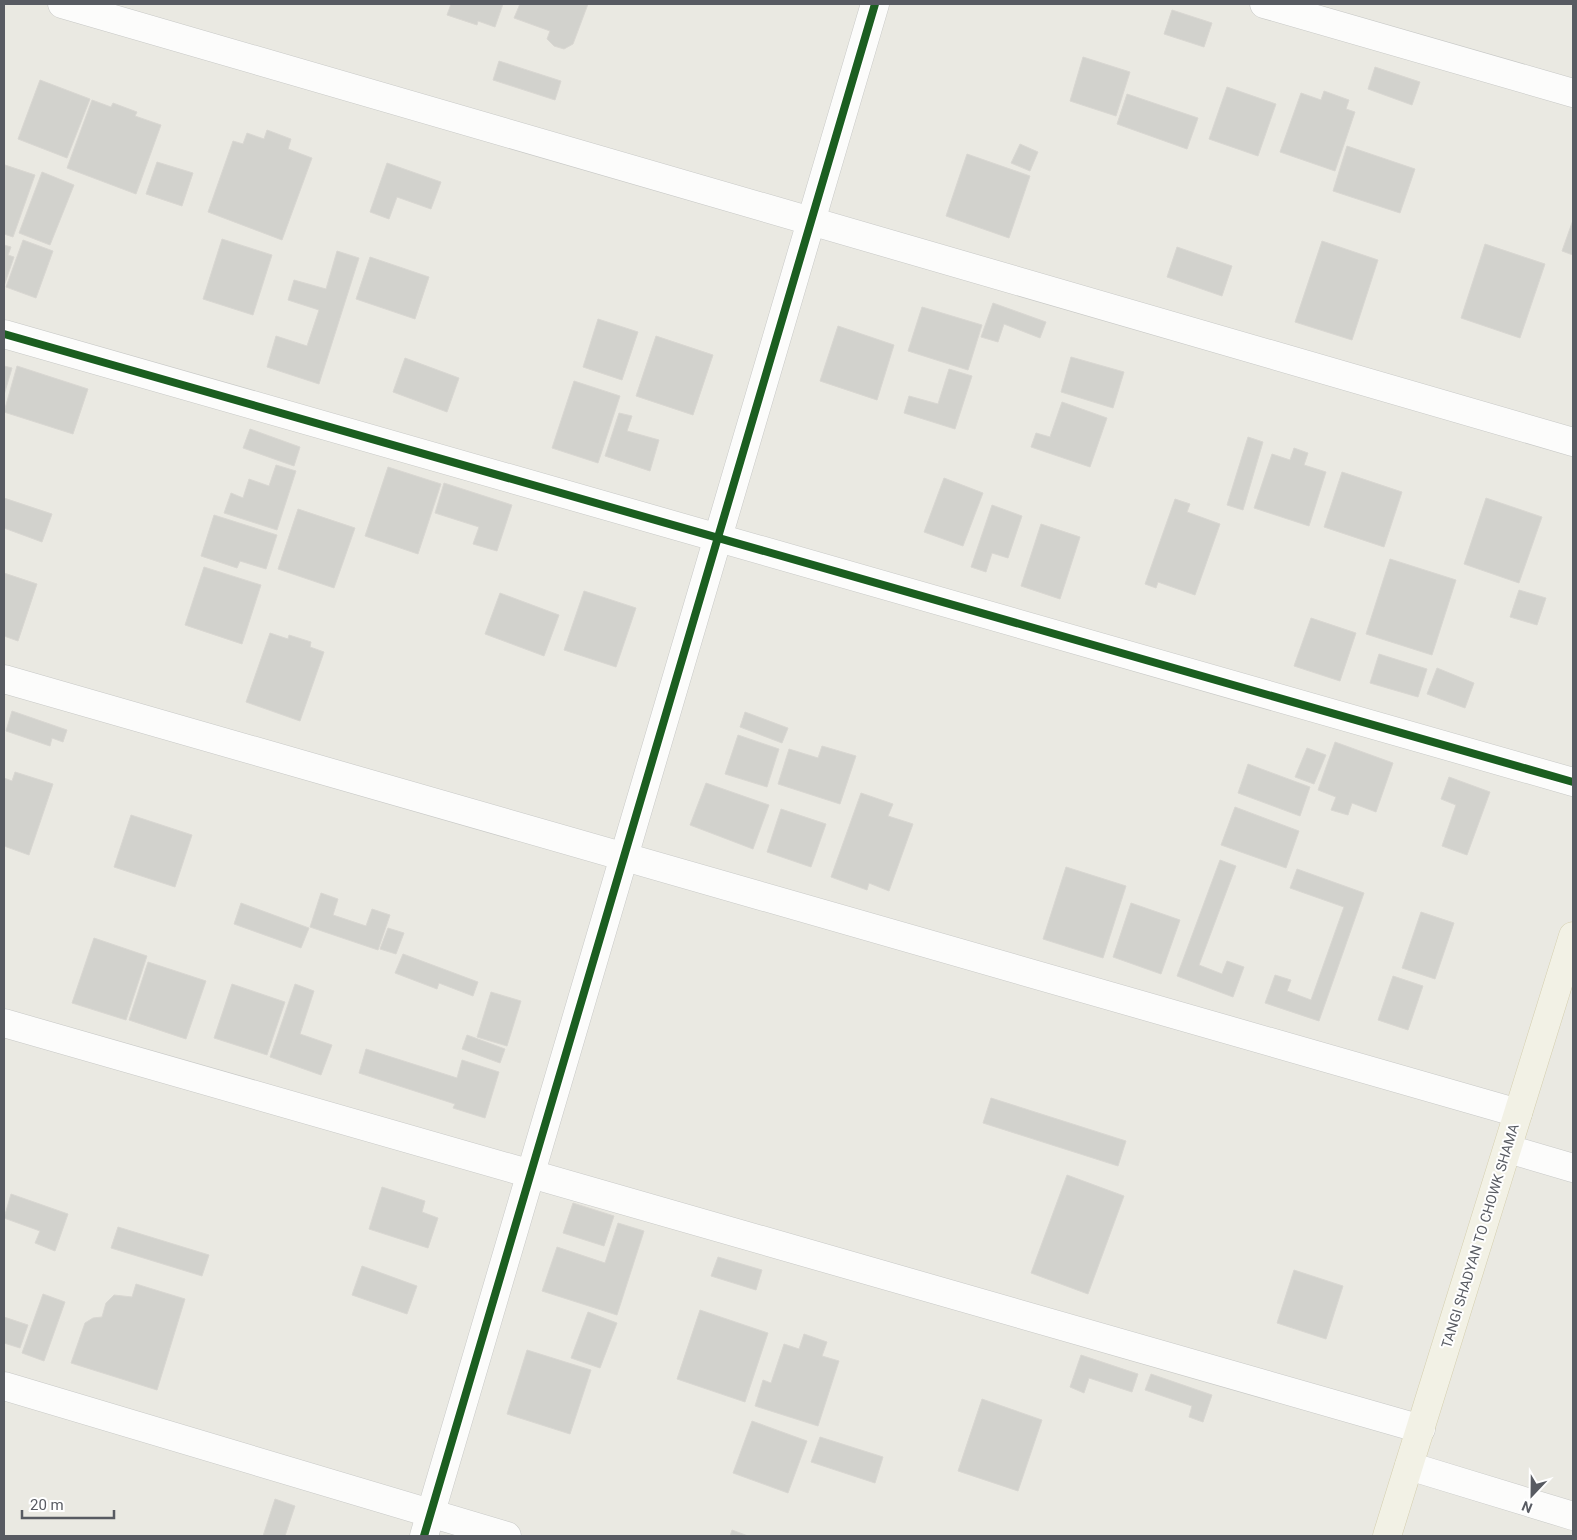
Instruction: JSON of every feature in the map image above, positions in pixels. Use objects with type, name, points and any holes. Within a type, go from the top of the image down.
[{"type":"main road","name":"TANGI SHADYAN TO CHOWK SHAMA","points":[[1387,1536],[1573,936]]},
{"type":"street","points":[[62,4],[1573,442]]},
{"type":"street","points":[[428,1525],[875,4]]},
{"type":"street","points":[[1264,4],[1573,93]]},
{"type":"street","points":[[4,334],[1573,782]]},
{"type":"street","points":[[4,679],[1518,1113]]},
{"type":"street","points":[[4,1023],[1421,1429]]},
{"type":"street","points":[[1508,1148],[1573,1168]]},
{"type":"street","points":[[4,1386],[428,1525],[507,1536]]},
{"type":"street","points":[[1409,1466],[1573,1516]]},
{"type":"building","points":[[451,4],[503,4],[495,27],[478,21],[477,25],[447,15]]},
{"type":"building","points":[[520,4],[588,4],[573,44],[564,49],[554,46],[547,39],[550,31],[514,18]]},
{"type":"building","points":[[1172,10],[1212,23],[1204,47],[1164,34]]},
{"type":"building","points":[[1083,57],[1130,72],[1116,116],[1070,101]]},
{"type":"building","points":[[499,61],[561,81],[555,100],[493,80]]},
{"type":"building","points":[[1375,67],[1420,82],[1412,105],[1368,89]]},
{"type":"building","points":[[40,80],[90,99],[67,158],[18,139]]},
{"type":"building","points":[[1227,87],[1276,104],[1258,156],[1209,139]]},
{"type":"building","points":[[1324,91],[1349,100],[1346,109],[1355,112],[1335,171],[1280,152],[1301,93],[1321,100]]},
{"type":"building","points":[[1127,94],[1198,118],[1187,149],[1117,124]]},
{"type":"building","points":[[92,100],[111,107],[113,103],[137,112],[135,116],[161,125],[136,194],[67,168]]},
{"type":"building","points":[[267,130],[291,139],[288,149],[312,158],[282,240],[208,212],[233,141],[243,144],[247,133],[264,139]]},
{"type":"building","points":[[1020,144],[1038,152],[1030,171],[1011,163]]},
{"type":"building","points":[[1347,146],[1415,169],[1400,213],[1333,191]]},
{"type":"building","points":[[967,154],[1030,176],[1009,238],[946,216]]},
{"type":"building","points":[[157,162],[193,173],[182,206],[146,194]]},
{"type":"building","points":[[387,163],[441,182],[431,209],[397,197],[389,219],[370,212]]},
{"type":"building","points":[[5,165],[35,175],[13,237],[4,234]]},
{"type":"building","points":[[42,172],[74,185],[50,245],[19,233]]},
{"type":"building","points":[[1573,220],[1573,255],[1562,251]]},
{"type":"building","points":[[222,239],[272,255],[253,315],[203,299]]},
{"type":"building","points":[[23,240],[53,251],[36,298],[6,287]]},
{"type":"building","points":[[1322,241],[1378,260],[1352,340],[1295,322]]},
{"type":"building","points":[[1485,244],[1545,264],[1520,338],[1461,318]]},
{"type":"building","points":[[4,245],[11,247],[8,255],[14,257],[4,286]]},
{"type":"building","points":[[1177,247],[1232,266],[1222,296],[1167,277]]},
{"type":"building","points":[[337,251],[359,258],[319,384],[267,367],[276,336],[307,346],[319,310],[288,300],[294,280],[326,289]]},
{"type":"building","points":[[370,257],[429,277],[415,319],[356,299]]},
{"type":"building","points":[[993,303],[1046,322],[1040,338],[1004,324],[998,342],[981,337]]},
{"type":"building","points":[[922,307],[982,325],[968,370],[908,351]]},
{"type":"building","points":[[598,319],[638,332],[622,380],[583,367]]},
{"type":"building","points":[[838,326],[894,345],[877,400],[820,381]]},
{"type":"building","points":[[656,336],[713,355],[693,415],[636,396]]},
{"type":"building","points":[[1071,357],[1124,372],[1113,408],[1061,392]]},
{"type":"building","points":[[405,358],[459,378],[447,412],[393,392]]},
{"type":"building","points":[[4,366],[12,368],[4,395]]},
{"type":"building","points":[[17,366],[88,389],[73,434],[4,412]]},
{"type":"building","points":[[949,369],[972,376],[955,429],[904,413],[909,396],[938,404]]},
{"type":"building","points":[[574,381],[620,396],[598,463],[552,448]]},
{"type":"building","points":[[1062,402],[1107,418],[1090,467],[1031,447],[1036,433],[1050,437]]},
{"type":"building","points":[[619,413],[632,416],[627,431],[659,440],[650,471],[605,456]]},
{"type":"building","points":[[250,429],[300,447],[294,466],[243,448]]},
{"type":"building","points":[[1248,437],[1263,442],[1243,510],[1227,505]]},
{"type":"building","points":[[1294,448],[1308,453],[1304,465],[1326,472],[1309,526],[1254,508],[1272,454],[1290,460]]},
{"type":"building","points":[[276,465],[296,471],[277,530],[224,513],[231,493],[243,498],[249,479],[269,486]]},
{"type":"building","points":[[388,467],[441,484],[418,554],[365,536]]},
{"type":"building","points":[[1342,472],[1402,492],[1384,547],[1324,527]]},
{"type":"building","points":[[944,478],[983,493],[963,546],[924,532]]},
{"type":"building","points":[[444,483],[512,505],[497,551],[473,544],[479,527],[435,513]]},
{"type":"building","points":[[4,498],[52,514],[42,542],[4,528]]},
{"type":"building","points":[[1486,498],[1542,517],[1519,583],[1464,564]]},
{"type":"building","points":[[1175,499],[1190,504],[1187,512],[1220,524],[1195,595],[1158,582],[1156,588],[1145,584]]},
{"type":"building","points":[[992,505],[1022,516],[1008,558],[992,553],[986,572],[971,567]]},
{"type":"building","points":[[298,509],[355,528],[334,588],[278,569]]},
{"type":"building","points":[[214,515],[277,535],[266,569],[240,561],[237,568],[201,556]]},
{"type":"building","points":[[1041,524],[1080,537],[1060,599],[1021,586]]},
{"type":"building","points":[[1390,559],[1456,580],[1432,655],[1366,634]]},
{"type":"building","points":[[204,567],[261,585],[242,644],[185,625]]},
{"type":"building","points":[[4,573],[37,584],[18,641],[4,636]]},
{"type":"building","points":[[1519,590],[1546,598],[1537,625],[1510,617]]},
{"type":"building","points":[[584,591],[636,608],[616,667],[564,650]]},
{"type":"building","points":[[500,593],[559,615],[544,656],[485,634]]},
{"type":"building","points":[[1311,618],[1356,633],[1340,681],[1294,666]]},
{"type":"building","points":[[270,633],[288,639],[289,635],[311,642],[310,647],[324,652],[300,721],[246,702]]},
{"type":"building","points":[[1379,654],[1427,669],[1418,697],[1370,683]]},
{"type":"building","points":[[1437,668],[1474,683],[1465,708],[1427,694]]},
{"type":"building","points":[[12,711],[67,730],[63,742],[52,738],[50,746],[6,731]]},
{"type":"building","points":[[745,712],[788,728],[782,743],[740,727]]},
{"type":"building","points":[[738,735],[779,749],[767,787],[725,774]]},
{"type":"building","points":[[1335,742],[1393,763],[1376,812],[1352,803],[1348,815],[1331,810],[1336,797],[1318,790]]},
{"type":"building","points":[[822,746],[856,756],[840,804],[778,784],[789,749],[818,758]]},
{"type":"building","points":[[1307,748],[1326,755],[1314,784],[1295,777]]},
{"type":"building","points":[[1248,764],[1310,787],[1300,816],[1238,793]]},
{"type":"building","points":[[15,772],[53,784],[29,855],[4,846],[4,778],[12,781]]},
{"type":"building","points":[[1449,777],[1490,792],[1467,855],[1442,846],[1456,805],[1441,799]]},
{"type":"building","points":[[706,783],[769,805],[753,849],[690,825]]},
{"type":"building","points":[[861,793],[893,804],[888,816],[913,824],[889,891],[869,883],[867,890],[831,877]]},
{"type":"building","points":[[1235,807],[1299,831],[1286,868],[1221,845]]},
{"type":"building","points":[[781,809],[826,824],[811,867],[767,852]]},
{"type":"building","points":[[131,815],[192,835],[175,887],[114,867]]},
{"type":"building","points":[[1220,860],[1236,866],[1199,965],[1222,974],[1227,961],[1244,967],[1233,997],[1177,976]]},
{"type":"building","points":[[1066,867],[1126,886],[1103,958],[1043,939]]},
{"type":"building","points":[[1297,869],[1364,893],[1319,1021],[1265,1003],[1275,975],[1291,980],[1287,991],[1311,1000],[1344,907],[1290,888]]},
{"type":"building","points":[[321,893],[338,899],[333,915],[366,926],[372,909],[390,915],[378,950],[310,927]]},
{"type":"building","points":[[241,903],[309,928],[301,948],[234,924]]},
{"type":"building","points":[[1131,903],[1180,920],[1161,974],[1113,957]]},
{"type":"building","points":[[1421,912],[1454,923],[1435,979],[1402,968]]},
{"type":"building","points":[[388,928],[404,933],[396,954],[380,949]]},
{"type":"building","points":[[94,938],[147,956],[126,1020],[72,1003]]},
{"type":"building","points":[[403,954],[478,982],[473,996],[439,983],[437,989],[395,973]]},
{"type":"building","points":[[148,962],[206,981],[186,1039],[129,1020]]},
{"type":"building","points":[[1393,976],[1423,986],[1408,1030],[1378,1020]]},
{"type":"building","points":[[232,984],[285,1002],[267,1055],[214,1038]]},
{"type":"building","points":[[295,984],[314,991],[300,1034],[332,1045],[321,1075],[270,1057]]},
{"type":"building","points":[[491,992],[521,1001],[507,1046],[477,1037]]},
{"type":"building","points":[[467,1035],[505,1049],[500,1063],[462,1049]]},
{"type":"building","points":[[366,1049],[457,1078],[462,1060],[499,1072],[485,1118],[453,1108],[455,1104],[359,1073]]},
{"type":"building","points":[[991,1098],[1126,1141],[1118,1166],[983,1123]]},
{"type":"building","points":[[1067,1175],[1124,1196],[1088,1294],[1031,1273]]},
{"type":"building","points":[[382,1187],[425,1201],[422,1212],[438,1218],[428,1248],[369,1229]]},
{"type":"building","points":[[11,1194],[68,1214],[55,1251],[35,1243],[40,1231],[4,1218]]},
{"type":"building","points":[[573,1203],[614,1216],[604,1246],[563,1233]]},
{"type":"building","points":[[618,1223],[644,1231],[617,1315],[542,1291],[557,1247],[605,1263]]},
{"type":"building","points":[[118,1227],[209,1255],[202,1276],[111,1248]]},
{"type":"building","points":[[718,1257],[762,1270],[756,1290],[711,1276]]},
{"type":"building","points":[[362,1266],[417,1286],[407,1314],[352,1295]]},
{"type":"building","points":[[1294,1270],[1343,1286],[1326,1339],[1277,1323]]},
{"type":"building","points":[[136,1284],[185,1299],[157,1390],[71,1363],[85,1323],[93,1318],[102,1317],[106,1303],[114,1295],[132,1297]]},
{"type":"building","points":[[43,1294],[65,1302],[44,1361],[22,1353]]},
{"type":"building","points":[[700,1310],[768,1333],[745,1402],[677,1379]]},
{"type":"building","points":[[588,1312],[617,1323],[600,1368],[571,1358]]},
{"type":"building","points":[[4,1317],[28,1325],[20,1348],[4,1343]]},
{"type":"building","points":[[804,1334],[827,1342],[822,1356],[839,1361],[818,1426],[755,1406],[763,1380],[771,1383],[784,1344],[799,1349]]},
{"type":"building","points":[[527,1350],[591,1370],[570,1434],[507,1414]]},
{"type":"building","points":[[1081,1355],[1138,1374],[1132,1392],[1089,1378],[1084,1393],[1070,1387]]},
{"type":"building","points":[[1151,1374],[1212,1395],[1203,1422],[1189,1417],[1192,1406],[1145,1390]]},
{"type":"building","points":[[982,1399],[1042,1420],[1018,1491],[958,1471]]},
{"type":"building","points":[[752,1421],[807,1441],[788,1493],[733,1473]]},
{"type":"building","points":[[820,1437],[883,1457],[875,1483],[811,1462]]},
{"type":"building","points":[[275,1499],[295,1506],[285,1536],[263,1536]]},
{"type":"building","points":[[732,1530],[748,1536],[730,1536]]},
{"type":"cycle path","points":[[424,1536],[875,4]]},
{"type":"cycle path","points":[[4,334],[1573,782]]}]
